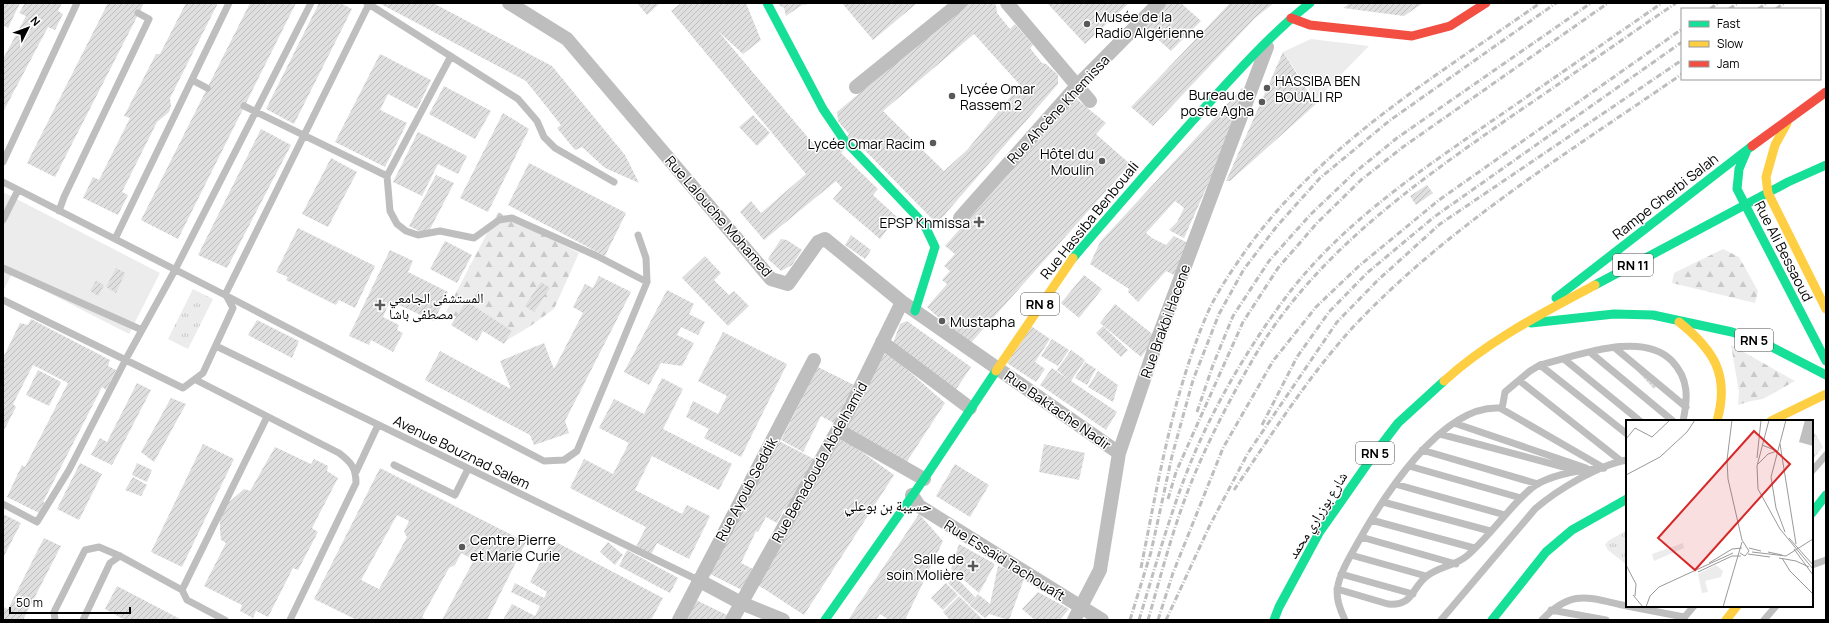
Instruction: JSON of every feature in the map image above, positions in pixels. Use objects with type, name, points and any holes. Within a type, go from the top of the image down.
[{"type":"main road","points":[[767,3],[823,109],[846,143],[924,224],[935,248],[915,311]]},
{"type":"main road","name":"Rue Hassiba Benbouali","points":[[825,620],[924,478],[996,368],[1066,266],[1158,158],[1235,74],[1291,18],[1310,3]]},
{"type":"main road","points":[[1291,18],[1310,25],[1412,36],[1450,26],[1486,3]]},
{"type":"main road","name":"Rampe Gherbi Salah","points":[[1521,324],[1791,116],[1826,92]]},
{"type":"main road","name":"Rue Ali Bessaoud","points":[[1791,116],[1775,145],[1766,178],[1768,193],[1826,309]]},
{"type":"main road","name":"Rue Ali Bessaoud","points":[[1748,150],[1741,162],[1737,175],[1737,189],[1826,361]]},
{"type":"main road","name":"RN 11","points":[[1521,324],[1744,205],[1826,165]]},
{"type":"main road","name":"RN 5","points":[[1521,324],[1614,314],[1653,315],[1732,332],[1764,343],[1826,375]]},
{"type":"main road","points":[[1677,320],[1696,335],[1706,346],[1722,376],[1723,405],[1717,420]]},
{"type":"main road","name":"شارع بوزراري محمد","points":[[1274,620],[1279,607],[1319,533],[1374,453],[1398,423],[1456,370],[1521,324]]},
{"type":"main road","points":[[1773,420],[1826,394]]},
{"type":"main road","points":[[1813,512],[1826,495]]},
{"type":"main road","points":[[1492,620],[1546,552],[1572,530],[1626,500]]},
{"type":"main road","points":[[1726,620],[1736,607]]},
{"type":"street","name":"Rue Lalouche Mohamed","points":[[509,3],[567,38],[771,279],[788,284],[818,242],[825,239],[902,302],[996,368]]},
{"type":"street","points":[[856,87],[960,3]]},
{"type":"street","points":[[1007,3],[1090,101]]},
{"type":"street","name":"Rue Ahcène Khemissa","points":[[960,218],[1077,86],[1159,3]]},
{"type":"street","name":"Rue Brakbi Hacene","points":[[1074,620],[1095,581],[1101,565],[1119,453],[1158,338],[1269,40]]},
{"type":"street","name":"Rue Benadouda Abdelhamid","points":[[732,620],[838,430],[902,302]]},
{"type":"street","points":[[882,342],[970,408]]},
{"type":"street","name":"Rue Ayoub Seddik","points":[[679,620],[698,580],[814,360]]},
{"type":"street","name":"Rue Baktache Nadir","points":[[996,368],[1119,453]]},
{"type":"street","points":[[838,430],[924,478]]},
{"type":"street","name":"Rue Essaïd Tachouaft","points":[[912,495],[919,506],[1102,620]]},
{"type":"street","points":[[698,580],[741,603],[783,620]]},
{"type":"lane","points":[[3,162],[77,3]]},
{"type":"lane","points":[[115,239],[229,3]]},
{"type":"lane","points":[[3,504],[38,522],[69,470],[126,359],[175,270],[311,3]]},
{"type":"lane","points":[[225,295],[368,3],[518,99],[537,121],[544,137],[555,148],[614,182]]},
{"type":"lane","points":[[59,211],[64,196],[149,19],[138,13]]},
{"type":"lane","points":[[451,56],[387,176],[390,211],[397,224],[406,231],[418,235],[440,231],[474,238],[500,220],[512,218],[597,256],[647,282]]},
{"type":"lane","points":[[192,80],[207,88]]},
{"type":"lane","points":[[244,106],[256,110],[387,176]]},
{"type":"lane","points":[[3,182],[225,295],[544,461],[564,460],[577,451],[647,282],[646,258],[638,235]]},
{"type":"lane","points":[[3,220],[18,190]]},
{"type":"lane","points":[[3,268],[142,330]]},
{"type":"lane","points":[[4,302],[126,359],[183,388],[196,380],[203,373],[216,346],[233,308],[225,295]]},
{"type":"lane","name":"Avenue Bouznad Salem","points":[[216,346],[698,580]]},
{"type":"lane","points":[[1502,409],[1505,392],[1530,371],[1540,365],[1590,353],[1634,346],[1654,349],[1665,354],[1683,376],[1686,390],[1686,407],[1683,420]]},
{"type":"lane","points":[[1615,348],[1686,407]]},
{"type":"lane","points":[[1590,353],[1672,420]]},
{"type":"lane","points":[[1564,359],[1639,420]]},
{"type":"lane","points":[[1540,365],[1626,433]]},
{"type":"lane","points":[[196,380],[339,453],[350,461],[356,472]]},
{"type":"lane","points":[[1520,380],[1624,460]]},
{"type":"lane","points":[[1345,620],[1336,596],[1337,589],[1341,574],[1361,537],[1395,484],[1422,450],[1454,423],[1483,408],[1502,409],[1604,468]]},
{"type":"lane","points":[[182,590],[267,417]]},
{"type":"lane","points":[[1454,423],[1590,469]]},
{"type":"lane","points":[[290,620],[356,483],[356,472],[378,425]]},
{"type":"lane","points":[[1440,434],[1577,471]]},
{"type":"lane","points":[[1422,450],[1538,484]]},
{"type":"lane","points":[[1813,470],[1826,455]]},
{"type":"lane","points":[[1441,620],[1535,509],[1562,488],[1624,460]]},
{"type":"lane","points":[[394,465],[455,494],[468,469]]},
{"type":"lane","points":[[1409,466],[1521,498]]},
{"type":"lane","points":[[1337,589],[1392,604],[1406,601],[1426,576],[1434,571],[1456,564],[1474,548],[1521,498],[1538,484],[1563,474],[1604,468]]},
{"type":"lane","points":[[1395,484],[1505,515]]},
{"type":"lane","points":[[1383,502],[1490,531]]},
{"type":"lane","points":[[1371,520],[1474,548]]},
{"type":"lane","points":[[1361,537],[1456,564]]},
{"type":"lane","points":[[55,620],[54,612],[85,550],[99,547],[120,556],[182,590],[187,600],[225,620]]},
{"type":"lane","points":[[83,620],[110,563],[120,556]]},
{"type":"lane","points":[[1351,556],[1426,576]]},
{"type":"lane","points":[[1813,565],[1826,560]]},
{"type":"lane","points":[[1341,574],[1413,594]]},
{"type":"lane","points":[[1542,620],[1551,610],[1564,601],[1584,597],[1626,606]]},
{"type":"lane","points":[[1631,607],[1683,619],[1693,607]]},
{"type":"lane","points":[[1764,620],[1775,607]]},
{"type":"lane","points":[[1551,610],[1606,620]]},
{"type":"green space","points":[[1311,39],[1369,46],[1316,100],[1283,52]]},
{"type":"green space","points":[[3,192],[160,273],[129,334],[12,274],[3,291]]},
{"type":"green space","points":[[498,212],[579,253],[554,309],[529,327],[507,340],[446,312]]},
{"type":"green space","points":[[1723,249],[1739,257],[1758,291],[1755,303],[1672,283],[1674,273]]},
{"type":"green space","points":[[193,289],[213,299],[188,349],[168,339]]},
{"type":"green space","points":[[1731,345],[1795,381],[1763,399],[1738,405],[1739,392]]},
{"type":"green space","points":[[1813,432],[1815,433],[1823,447],[1813,459]]},
{"type":"green space","points":[[1626,531],[1626,564],[1608,550],[1605,545],[1608,541]]},
{"type":"building","points":[[5,3],[20,3],[8,28],[3,25],[3,7]]},
{"type":"building","points":[[25,3],[62,3],[58,11],[63,14],[55,30],[48,27],[3,112],[3,59],[26,16],[19,13]]},
{"type":"building","points":[[108,3],[144,3],[55,177],[27,163]]},
{"type":"building","points":[[186,3],[218,3],[170,98],[171,106],[169,112],[157,122],[122,192],[128,195],[118,215],[83,198],[93,177],[99,180],[130,118],[124,116],[156,54],[160,54]]},
{"type":"building","points":[[250,3],[296,3],[178,239],[141,220]]},
{"type":"building","points":[[319,3],[340,3],[352,9],[294,124],[266,109]]},
{"type":"building","points":[[379,3],[433,3],[552,66],[625,155],[639,183],[605,168],[582,147],[575,150],[557,128],[561,125],[526,81]]},
{"type":"building","points":[[637,3],[660,3],[647,15]]},
{"type":"building","points":[[681,3],[746,3],[761,40],[743,54],[718,31],[816,147],[837,148],[849,134],[838,121],[837,112],[967,3],[994,3],[996,5],[997,13],[1010,29],[1015,24],[1033,45],[1030,48],[1042,63],[1046,64],[1058,75],[1058,84],[940,220],[933,220],[854,139],[841,153],[878,189],[873,195],[897,217],[880,239],[833,199],[842,188],[836,181],[764,240],[740,212],[751,201],[761,213],[806,174],[671,11]],"holes":[[[974,34],[1020,85],[967,150],[944,171],[883,111]]]},
{"type":"building","points":[[779,3],[809,4],[802,5],[786,16],[784,8],[780,6]]},
{"type":"building","points":[[842,3],[915,3],[916,4],[873,40]]},
{"type":"building","name":"Musée de la Radio Algérienne","points":[[1047,3],[1129,3],[1085,44]]},
{"type":"building","points":[[1164,3],[1181,3],[1201,21],[1171,51],[1142,25]]},
{"type":"building","points":[[1230,3],[1274,3],[1255,18],[1153,126],[1131,107]]},
{"type":"building","points":[[1350,3],[1423,3],[1404,16],[1343,8]]},
{"type":"building","points":[[1283,52],[1316,104],[1230,181],[1226,181]]},
{"type":"building","points":[[380,54],[431,80],[417,109],[388,94],[380,110],[407,123],[385,167],[335,142]]},
{"type":"building","points":[[444,86],[491,111],[475,139],[429,114]]},
{"type":"building","points":[[1242,88],[1248,94],[1184,238],[1169,230],[1177,222],[1184,208],[1175,201],[1146,233],[1152,238],[1166,245],[1174,236],[1190,244],[1174,275],[1166,271],[1138,302],[1128,292],[1129,289],[1090,264],[1100,242]]},
{"type":"building","points":[[1074,97],[1106,123],[1096,134],[1130,164],[969,345],[927,307],[947,284],[942,280],[950,271],[944,266],[955,254],[945,246]]},
{"type":"building","points":[[503,113],[529,129],[488,212],[460,198]]},
{"type":"building","points":[[753,115],[770,133],[757,146],[739,127]]},
{"type":"building","points":[[261,129],[291,145],[227,268],[198,255]]},
{"type":"building","points":[[418,132],[467,156],[458,174],[438,164],[422,196],[393,182]]},
{"type":"building","points":[[331,158],[357,172],[328,227],[302,214]]},
{"type":"building","points":[[529,163],[626,213],[605,256],[508,205]]},
{"type":"building","points":[[436,175],[454,183],[427,235],[409,226]]},
{"type":"building","points":[[1427,185],[1433,193],[1416,205],[1410,196]]},
{"type":"building","points":[[298,228],[375,266],[355,308],[339,300],[336,305],[286,280],[288,277],[276,272]]},
{"type":"building","points":[[851,235],[871,250],[865,259],[845,245]]},
{"type":"building","points":[[781,239],[787,240],[802,250],[792,265],[781,271],[768,259]]},
{"type":"building","points":[[445,241],[472,255],[457,283],[430,269]]},
{"type":"building","points":[[390,250],[413,261],[408,272],[448,292],[434,321],[390,301],[383,317],[399,325],[397,330],[403,333],[393,352],[371,340],[369,345],[349,336]]},
{"type":"building","points":[[705,256],[721,273],[714,280],[729,295],[734,291],[749,306],[728,326],[682,278]]},
{"type":"building","points":[[116,268],[125,273],[116,293],[106,287]]},
{"type":"building","points":[[1084,275],[1102,289],[1079,318],[1061,303]]},
{"type":"building","points":[[599,276],[631,292],[565,421],[569,433],[534,445],[530,435],[425,380],[440,351],[511,389],[500,361],[544,343],[554,369],[583,313],[573,307],[585,284],[593,288]]},
{"type":"building","points":[[96,281],[104,285],[98,296],[90,291]]},
{"type":"building","points":[[541,282],[550,288],[534,312],[525,306]]},
{"type":"building","points":[[667,290],[694,304],[689,314],[705,322],[698,335],[681,327],[677,335],[694,343],[682,366],[661,363],[649,385],[624,372]]},
{"type":"building","points":[[466,301],[512,331],[504,344],[483,331],[477,341],[451,325]]},
{"type":"building","points":[[1115,304],[1156,337],[1141,357],[1100,323]]},
{"type":"building","points":[[31,319],[110,360],[108,366],[116,370],[106,390],[102,387],[43,502],[46,503],[41,514],[7,497],[22,465],[25,467],[68,383],[33,365],[13,404],[16,407],[3,432],[3,358],[20,323],[28,325]]},
{"type":"building","points":[[257,320],[299,341],[292,358],[248,335]]},
{"type":"building","points":[[907,321],[971,367],[953,394],[892,346],[900,324]]},
{"type":"building","points":[[1031,326],[1050,339],[1035,362],[1045,369],[1036,382],[1007,363]]},
{"type":"building","points":[[1103,326],[1128,350],[1121,357],[1096,333]]},
{"type":"building","points":[[723,332],[787,364],[741,457],[704,438],[709,429],[686,417],[693,401],[718,414],[727,396],[698,381]]},
{"type":"building","points":[[1052,339],[1069,350],[1058,366],[1041,356]]},
{"type":"building","points":[[1071,350],[1085,360],[1071,381],[1117,412],[1106,430],[1040,385],[1052,368],[1068,379],[1057,370]]},
{"type":"building","points":[[886,351],[945,403],[904,466],[844,427]]},
{"type":"building","points":[[1085,362],[1096,369],[1087,385],[1075,378]]},
{"type":"building","points":[[1641,366],[1658,384],[1654,389],[1637,371]]},
{"type":"building","points":[[818,367],[854,385],[834,423],[821,416],[803,452],[781,440]]},
{"type":"building","points":[[38,370],[61,382],[49,406],[26,395]]},
{"type":"building","points":[[1098,371],[1118,385],[1113,402],[1088,387]]},
{"type":"building","points":[[662,378],[683,389],[663,429],[732,464],[719,490],[652,456],[635,490],[682,514],[687,505],[710,516],[689,559],[657,543],[651,555],[636,547],[646,527],[570,488],[584,459],[613,474],[629,443],[599,428],[614,399],[644,414]]},
{"type":"building","points":[[137,383],[151,390],[112,465],[91,455],[100,438],[107,442]]},
{"type":"building","points":[[171,398],[186,404],[154,462],[141,452]]},
{"type":"building","points":[[840,436],[894,475],[804,615],[755,583],[798,515]]},
{"type":"building","points":[[775,439],[814,459],[788,511],[784,509],[777,523],[766,517],[758,532],[756,531],[741,563],[753,569],[742,590],[708,573]]},
{"type":"building","points":[[203,444],[234,459],[182,567],[151,552]]},
{"type":"building","points":[[1044,444],[1085,453],[1079,480],[1039,472]]},
{"type":"building","points":[[275,447],[311,464],[314,459],[328,466],[327,471],[338,478],[312,528],[318,532],[298,570],[293,568],[268,617],[256,611],[253,618],[240,611],[242,605],[204,586],[226,543],[221,540],[220,519],[226,505],[244,489],[250,491]]},
{"type":"building","points":[[80,463],[102,474],[79,520],[57,509]]},
{"type":"building","points":[[137,463],[152,470],[147,482],[132,475]]},
{"type":"building","points":[[955,464],[989,485],[970,517],[936,496]]},
{"type":"building","name":"Centre Pierre et Marie Curie","points":[[380,468],[526,542],[487,620],[442,620],[474,560],[461,553],[455,565],[449,568],[422,617],[427,620],[357,620],[314,599]],"holes":[[[397,515],[409,521],[404,532],[407,537],[379,589],[361,580]]]},
{"type":"building","points":[[133,477],[147,485],[141,496],[125,490]]},
{"type":"building","points":[[3,514],[21,523],[3,558]]},
{"type":"building","points":[[919,514],[943,541],[905,620],[889,620],[880,614],[876,620],[848,620]]},
{"type":"building","points":[[44,538],[61,546],[23,620],[6,620],[3,618],[3,607],[8,609]]},
{"type":"building","points":[[552,540],[663,598],[651,620],[503,620],[512,604],[535,616],[540,606],[511,592],[515,583],[544,598],[547,592],[530,582]]},
{"type":"building","points":[[608,542],[623,555],[615,565],[600,552]]},
{"type":"building","name":"Salle de soin Molière","points":[[959,544],[995,564],[979,593],[951,569]]},
{"type":"building","points":[[627,550],[678,578],[670,593],[619,566]]},
{"type":"building","points":[[998,566],[1012,571],[1024,579],[1009,620],[989,614],[985,618],[969,605],[978,594],[990,604]]},
{"type":"building","points":[[955,576],[975,597],[969,604],[948,583]]},
{"type":"building","points":[[946,583],[958,595],[943,610],[931,598]]},
{"type":"building","points":[[117,586],[182,620],[125,620],[105,609]]},
{"type":"building","points":[[1038,592],[1069,609],[1060,620],[1035,620],[1022,609]]},
{"type":"building","points":[[959,596],[983,620],[950,620],[943,612]]},
{"type":"building","points":[[696,600],[727,615],[725,620],[687,620]]},
{"type":"railway","points":[[1141,568],[1168,438],[1185,374],[1208,312],[1216,296],[1246,250],[1276,212],[1309,177],[1345,145],[1382,114],[1540,3]]},
{"type":"railway","points":[[1130,620],[1151,552],[1172,456],[1193,380],[1219,314],[1244,269],[1277,226],[1320,178],[1389,121],[1556,3]]},
{"type":"railway","points":[[1197,412],[1213,365],[1233,316],[1269,261],[1310,215],[1354,173],[1397,138],[1591,3]]},
{"type":"railway","points":[[1168,499],[1176,472],[1243,322],[1278,268],[1317,223],[1361,180],[1403,147],[1608,3]]},
{"type":"railway","points":[[1139,620],[1161,546],[1178,497],[1196,449],[1207,426],[1224,392],[1254,344],[1275,312],[1307,271],[1330,246],[1355,223],[1407,181],[1662,3]]},
{"type":"railway","points":[[1148,620],[1179,517],[1191,483],[1212,436],[1253,359],[1277,322],[1305,287],[1335,255],[1368,225],[1437,169],[1676,3]]},
{"type":"railway","points":[[1711,8],[1718,3]]},
{"type":"railway","points":[[1730,8],[1738,3]]},
{"type":"railway","points":[[1760,8],[1767,3]]},
{"type":"railway","points":[[1777,8],[1784,3]]},
{"type":"railway","points":[[1158,620],[1173,573],[1223,448],[1273,361],[1316,307],[1359,266],[1439,200],[1681,30]]},
{"type":"railway","points":[[1262,425],[1297,357],[1329,312],[1367,273],[1434,217],[1681,43]]},
{"type":"railway","points":[[1166,620],[1210,525],[1248,453],[1337,322],[1377,281],[1440,224],[1681,61]]},
{"type":"railway","points":[[1234,490],[1322,364],[1355,325],[1392,289],[1470,222],[1554,161],[1681,75]]},
{"type":"traffic: fast","points":[[767,3],[823,109],[844,140]]},
{"type":"traffic: fast","points":[[1073,258],[1156,162],[1256,52],[1310,3]]},
{"type":"traffic: fast","points":[[849,145],[924,224],[935,247],[915,311]]},
{"type":"traffic: fast","points":[[1556,298],[1752,146]]},
{"type":"traffic: fast","points":[[1747,150],[1739,169],[1737,189],[1826,361]]},
{"type":"traffic: fast","points":[[1595,285],[1788,182],[1826,165]]},
{"type":"traffic: fast","points":[[1531,323],[1614,314],[1653,315],[1732,332],[1764,343],[1826,375]]},
{"type":"traffic: fast","points":[[825,620],[924,479],[996,371]]},
{"type":"traffic: fast","points":[[1274,620],[1279,607],[1319,533],[1375,453],[1398,423],[1444,381]]},
{"type":"traffic: fast","points":[[1813,512],[1826,495]]},
{"type":"traffic: fast","points":[[1492,620],[1546,552],[1572,530],[1626,500]]},
{"type":"traffic: slow","points":[[1787,123],[1775,145],[1766,177],[1768,193],[1826,309]]},
{"type":"traffic: slow","points":[[996,371],[1073,258]]},
{"type":"traffic: slow","points":[[1444,381],[1461,366],[1498,340],[1536,317],[1595,285]]},
{"type":"traffic: slow","points":[[1679,322],[1702,343],[1716,365],[1720,377],[1721,390],[1721,405],[1717,420]]},
{"type":"traffic: slow","points":[[1773,420],[1826,394]]},
{"type":"traffic: slow","points":[[1726,620],[1736,607]]},
{"type":"traffic: jam","points":[[1291,18],[1310,25],[1412,36],[1450,26],[1486,3]]},
{"type":"traffic: jam","points":[[1752,146],[1826,92]]},
{"type":"place","name":"Musée de la Radio Algérienne","points":[[1087,24]]},
{"type":"place","name":"HASSIBA BEN BOUALI RP","points":[[1267,88]]},
{"type":"place","name":"Lycée Omar Rassem 2","points":[[952,96]]},
{"type":"place","name":"Bureau de poste Agha","points":[[1262,102]]},
{"type":"place","name":"Lycée Omar Racim","points":[[933,143]]},
{"type":"place","name":"Hôtel du Moulin","points":[[1102,161]]},
{"type":"place","name":"EPSP Khmissa","points":[[979,222]]},
{"type":"place","name":"المستشفى الجامعي مصطفى باشا","points":[[380,305]]},
{"type":"place","name":"Mustapha","points":[[942,321]]},
{"type":"place","name":"Centre Pierre et Marie Curie","points":[[462,547]]},
{"type":"place","name":"Salle de soin Molière","points":[[973,566]]},
{"type":"district","name":"حسيبة بن بوعلي","points":[[888,505]]}]
